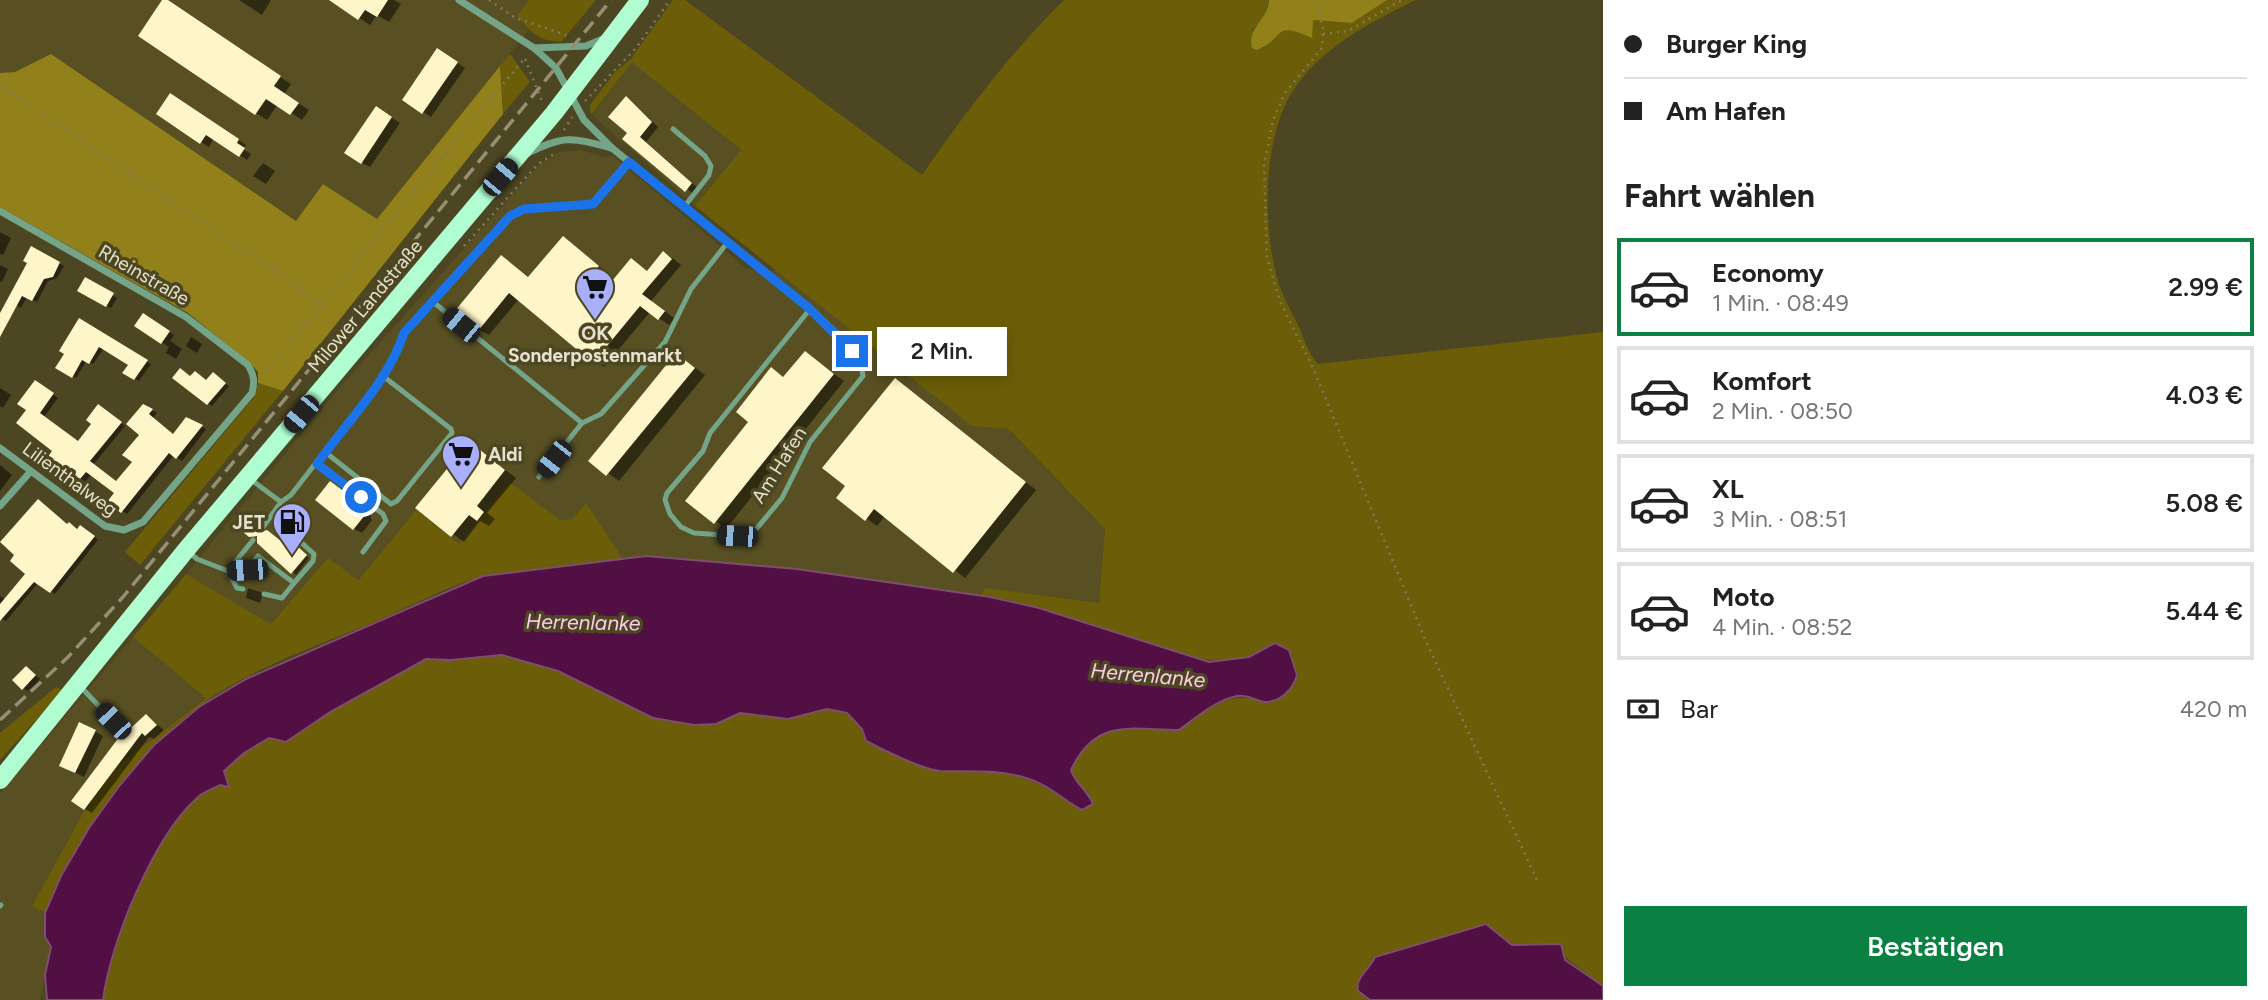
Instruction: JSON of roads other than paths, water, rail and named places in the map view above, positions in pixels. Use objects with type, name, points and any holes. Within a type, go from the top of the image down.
[{"type":"main road","name":"Milower Landstraße","points":[[0,780],[186,550],[513,161],[561,118],[640,0]]},
{"type":"street","name":"Am Hafen","points":[[459,0],[534,48],[556,68],[573,102],[612,148],[792,295]]},
{"type":"street","points":[[534,48],[586,46],[615,34]]},
{"type":"street","name":"Milower Landstraße","points":[[513,161],[548,143],[574,137],[612,148]]},
{"type":"street","name":"Rheinstraße","points":[[0,211],[186,317],[248,365],[254,375],[252,393],[143,522],[124,530]]},
{"type":"street","name":"Lilienthalweg","points":[[0,447],[105,526],[124,530]]},
{"type":"street","points":[[0,506],[30,471]]},
{"type":"lane","points":[[673,129],[705,156],[711,166],[709,175],[684,207]]},
{"type":"lane","points":[[263,527],[281,502],[317,464],[383,376],[399,350],[404,333],[510,216],[524,209],[593,204],[629,162]]},
{"type":"lane","points":[[540,477],[582,423],[601,414],[665,342],[691,289],[727,243]]},
{"type":"lane","name":"Am Hafen","points":[[792,295],[810,309],[842,337],[862,364],[863,376],[810,442],[782,498],[753,533],[737,536],[694,533],[681,527],[670,514],[665,500],[667,493],[703,451],[710,433],[810,309]]},
{"type":"lane","points":[[432,301],[582,423]]},
{"type":"lane","points":[[326,452],[391,504],[397,501],[452,433],[451,429],[383,376]]},
{"type":"lane","points":[[317,464],[383,514],[383,527],[363,552]]},
{"type":"lane","points":[[248,477],[281,502]]},
{"type":"lane","points":[[264,594],[282,598],[313,561],[314,554],[280,527],[272,516]]},
{"type":"lane","points":[[274,536],[280,527]]},
{"type":"lane","points":[[228,571],[253,540]]},
{"type":"lane","points":[[186,550],[197,559],[228,571],[247,570],[264,549]]},
{"type":"lane","points":[[258,556],[294,583]]},
{"type":"lane","points":[[228,571],[237,588],[243,589]]},
{"type":"lane","points":[[78,684],[113,721]]},
{"type":"water","name":"Herrenlanke","points":[[646,556],[797,569],[990,597],[1039,608],[1209,662],[1249,657],[1275,643],[1289,650],[1297,675],[1289,690],[1276,700],[1265,702],[1237,696],[1214,705],[1179,730],[1116,730],[1092,741],[1071,770],[1093,804],[1082,810],[1048,788],[1026,778],[994,772],[933,770],[892,754],[866,741],[862,729],[847,713],[827,709],[788,719],[740,713],[716,724],[694,725],[653,718],[558,671],[502,655],[451,660],[426,659],[330,712],[286,742],[269,738],[244,753],[224,771],[229,787],[220,785],[197,798],[181,815],[150,864],[124,921],[103,1000],[47,1000],[45,975],[51,947],[45,937],[45,913],[61,876],[89,828],[120,785],[154,745],[199,707],[246,679],[483,576]]},
{"type":"water","points":[[1486,924],[1512,945],[1561,944],[1565,960],[1603,986],[1603,1000],[1370,1000],[1358,991],[1361,977],[1375,957]]},
{"type":"railway","points":[[0,720],[68,657],[123,597],[611,0]]},
{"type":"place","name":"OK Sonderpostenmarkt","points":[[595,321]]},
{"type":"place","name":"Aldi","points":[[461,488]]},
{"type":"place","name":"JET","points":[[292,556]]}]
